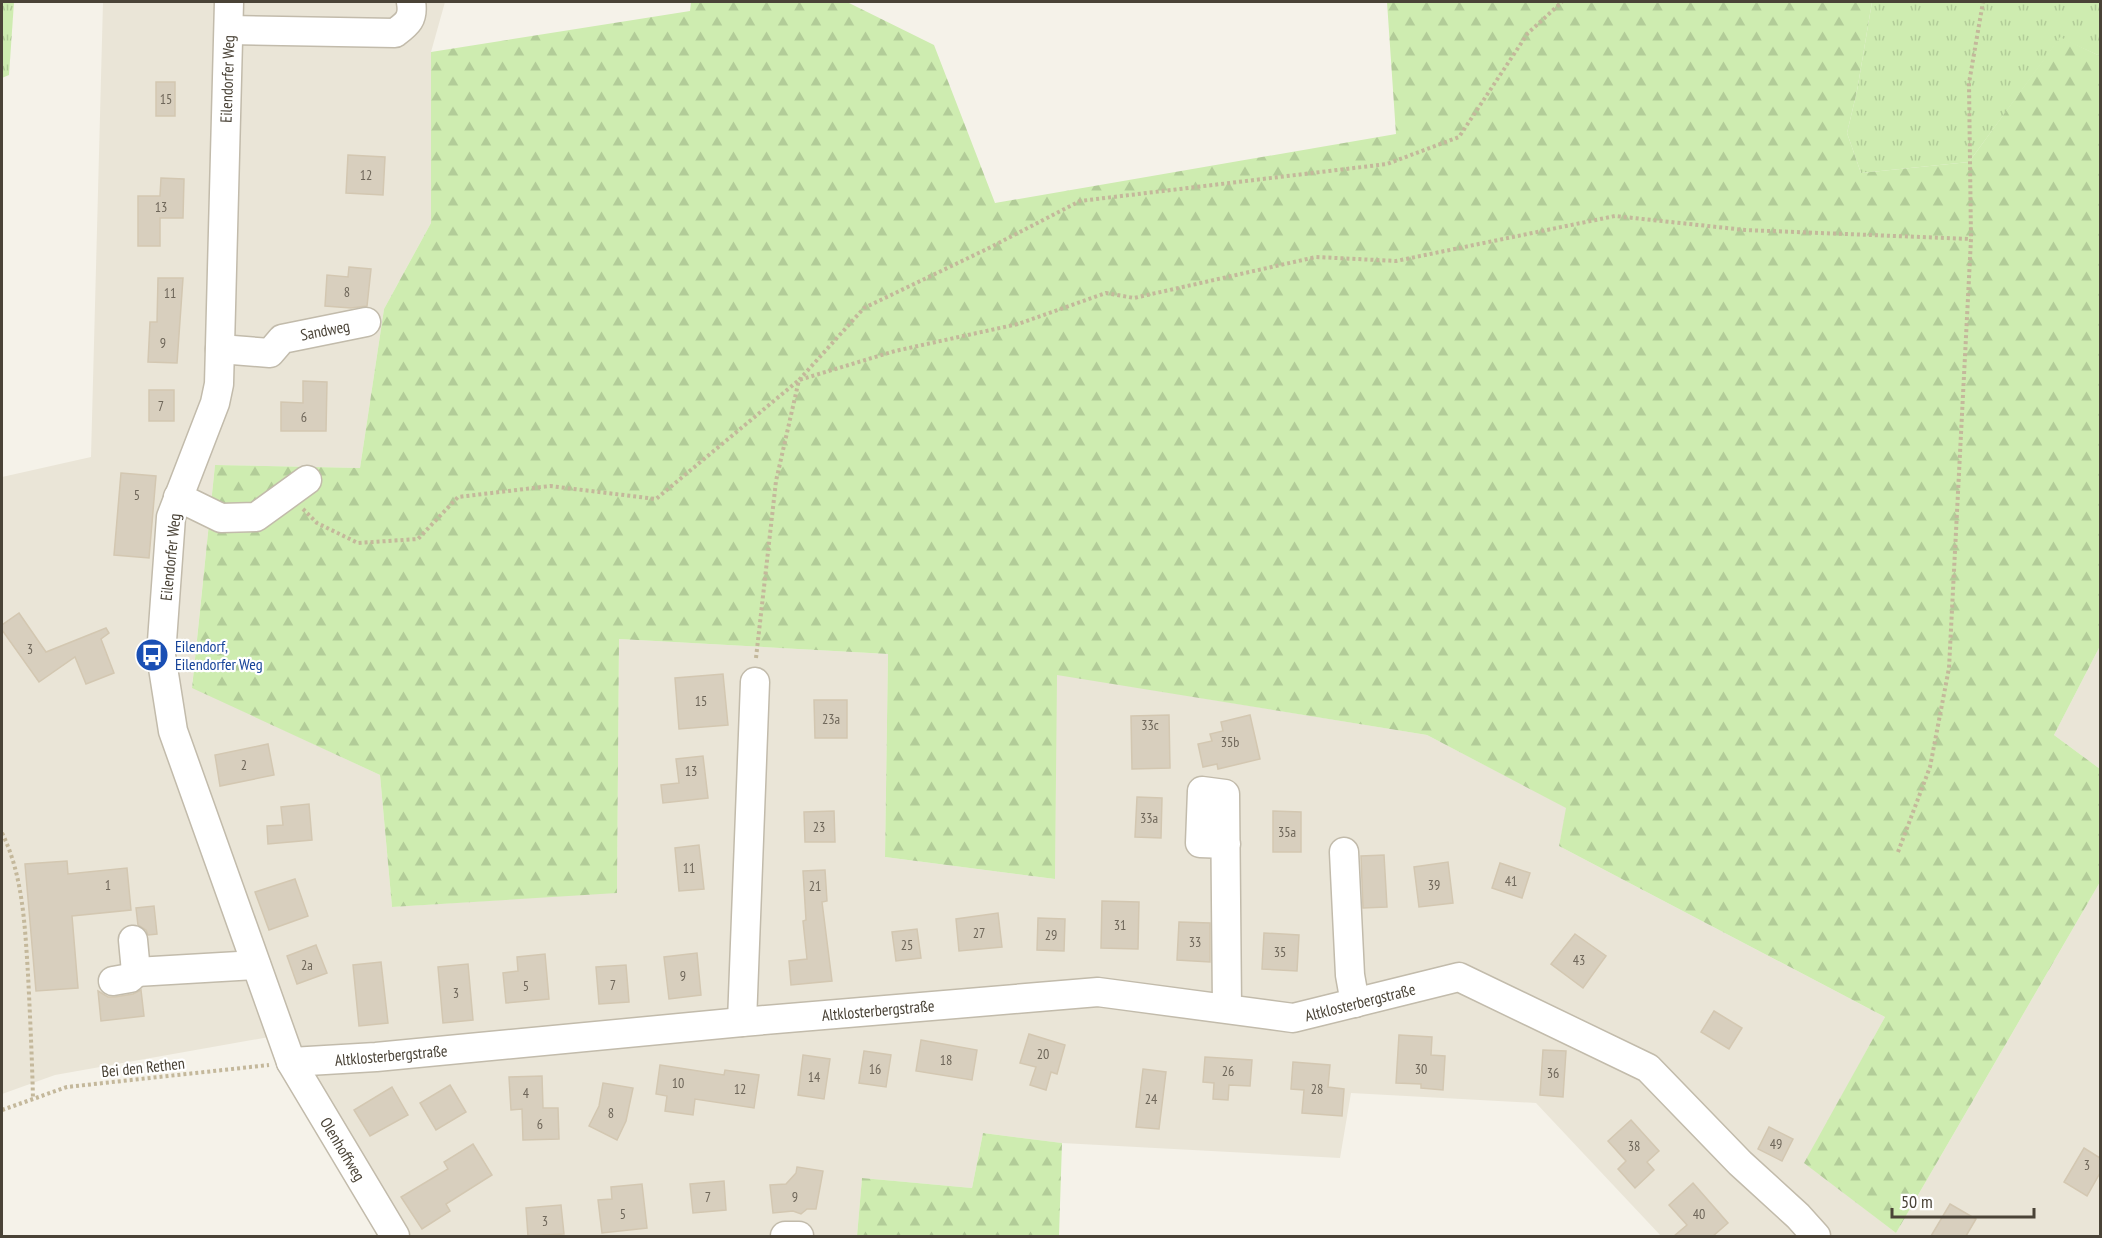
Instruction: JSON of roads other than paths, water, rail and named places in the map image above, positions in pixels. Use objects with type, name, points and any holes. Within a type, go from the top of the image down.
[{"type":"street","name":"Eilendorfer Weg","points":[[230,2],[219,384],[215,403],[171,517],[161,655],[173,731],[291,1062]]},
{"type":"street","points":[[229,30],[395,33],[408,23],[412,9],[411,2]]},
{"type":"street","name":"Sandweg","points":[[220,349],[270,353],[282,339],[366,322]]},
{"type":"street","points":[[178,497],[221,518],[256,517],[297,488]]},
{"type":"street","points":[[742,1022],[756,670]]},
{"type":"street","points":[[1226,844],[1227,1008]]},
{"type":"street","points":[[1344,852],[1350,975],[1355,1003]]},
{"type":"street","points":[[133,940],[124,976],[256,965]]},
{"type":"street","name":"Altklosterbergstraße","points":[[291,1062],[376,1057],[742,1022],[1098,992],[1293,1018],[1459,977],[1648,1068],[1740,1163],[1798,1216],[1816,1236]]},
{"type":"street","name":"Olenhoffweg","points":[[291,1062],[395,1236]]},
{"type":"street","points":[[785,1236],[799,1236]]},
{"type":"place","name":"Eilendorf, Eilendorfer Weg","points":[[152,655]]}]
